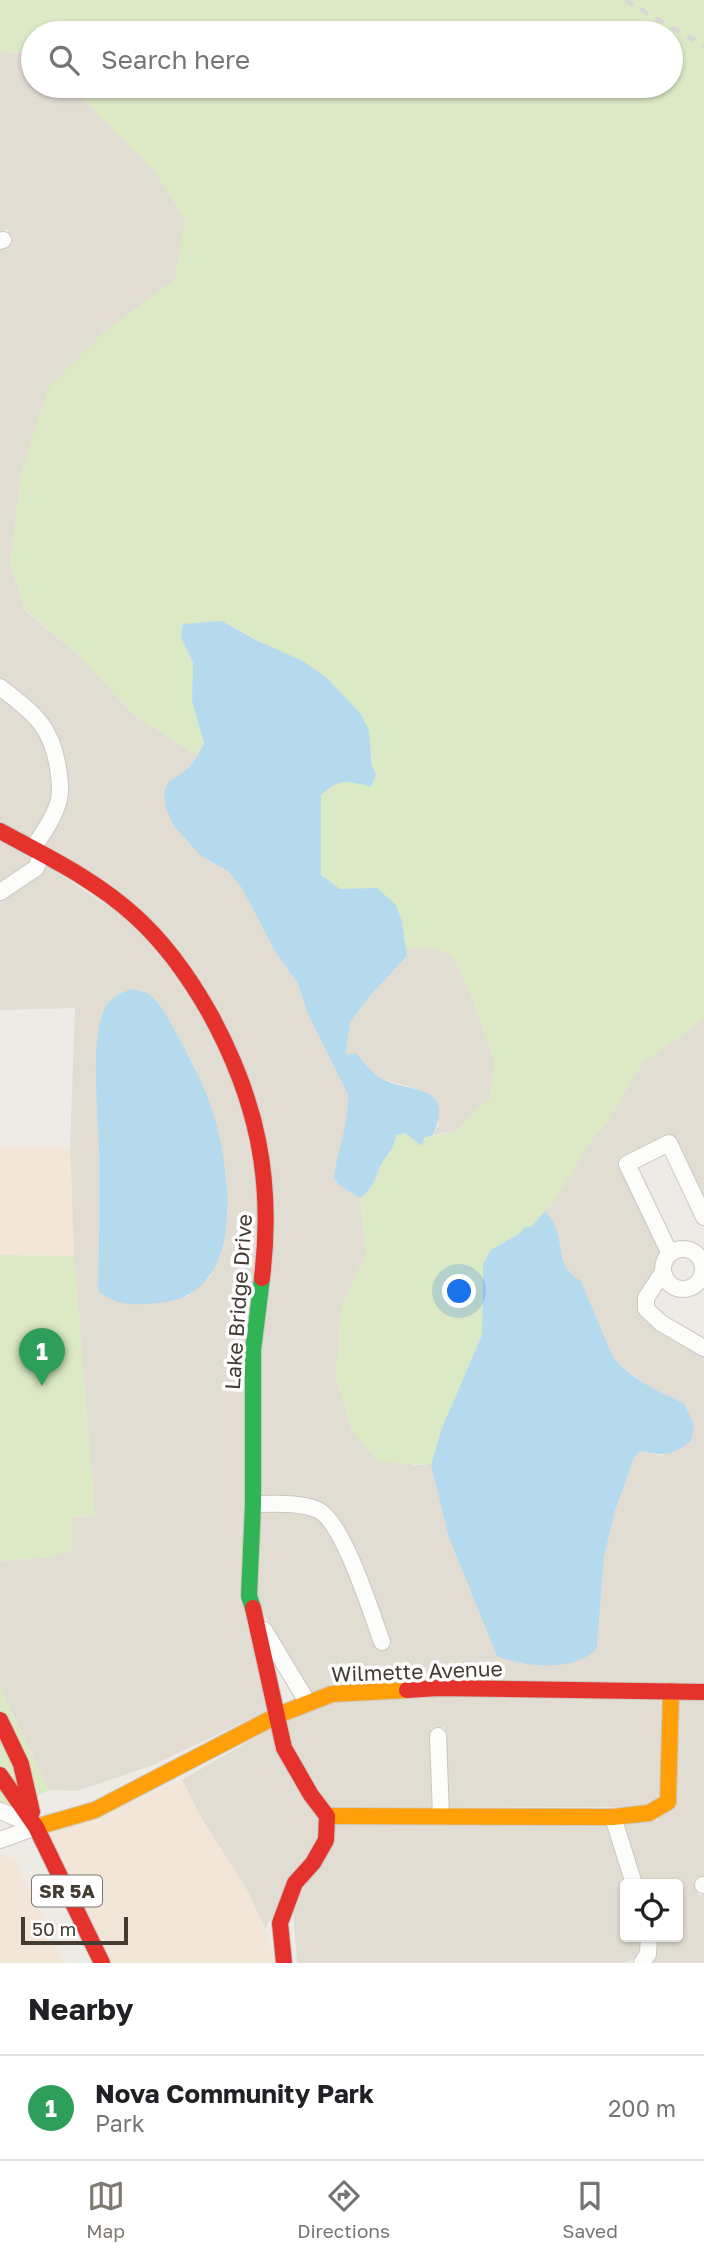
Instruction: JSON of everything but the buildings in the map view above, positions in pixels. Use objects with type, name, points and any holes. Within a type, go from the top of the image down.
[{"type":"street","points":[[0,687],[47,729],[54,743],[61,789],[59,803],[38,851],[36,868],[0,892]]},
{"type":"street","name":"Lake Bridge Drive","points":[[0,831],[70,869],[133,914],[165,946],[200,996],[227,1045],[246,1090],[258,1135],[266,1194],[266,1245],[254,1350],[253,1504],[249,1596],[257,1619],[284,1748],[311,1795],[327,1816]]},
{"type":"street","points":[[670,1254],[627,1164],[669,1143],[704,1216]]},
{"type":"street","points":[[700,1248],[704,1271],[700,1289],[674,1287],[663,1272],[663,1265],[670,1254],[683,1249],[700,1248]]},
{"type":"street","points":[[663,1272],[646,1298],[646,1310],[661,1323],[704,1348]]},
{"type":"street","points":[[253,1504],[288,1504],[320,1511],[331,1521],[350,1555],[383,1642]]},
{"type":"street","points":[[257,1619],[308,1703]]},
{"type":"street","name":"Wilmette Avenue","points":[[36,1827],[95,1810],[278,1715],[332,1694],[438,1688],[704,1692]]},
{"type":"street","points":[[284,1963],[280,1923],[295,1883],[313,1863],[326,1840],[327,1816],[614,1817],[656,1812],[668,1802],[671,1692]]},
{"type":"street","name":"SR 5A","points":[[0,1720],[21,1764],[36,1827]]},
{"type":"street","points":[[438,1736],[441,1816]]},
{"type":"street","name":"SR 5A","points":[[0,1775],[36,1827],[102,1963]]},
{"type":"street","points":[[0,1811],[36,1827]]},
{"type":"street","points":[[614,1817],[633,1879]]},
{"type":"street","points":[[0,1840],[36,1827]]},
{"type":"street","points":[[642,1963],[648,1954],[649,1942]]},
{"type":"shaded area","points":[[0,52],[21,53],[21,98],[82,98],[154,170],[185,219],[176,279],[103,333],[22,469],[10,565],[26,611],[81,657],[134,715],[198,756],[182,775],[169,781],[201,856],[228,871],[243,888],[275,951],[298,984],[308,1014],[348,1095],[349,1109],[343,1143],[335,1168],[339,1185],[360,1198],[366,1255],[342,1305],[336,1375],[351,1429],[414,1465],[431,1465],[448,1535],[597,1648],[604,1557],[615,1511],[634,1458],[640,1451],[662,1456],[693,1425],[684,1403],[650,1387],[620,1366],[613,1357],[581,1281],[571,1276],[559,1254],[554,1224],[545,1211],[595,1135],[607,1122],[643,1061],[685,1034],[704,1016],[704,1199],[675,1139],[666,1135],[624,1156],[620,1168],[662,1252],[639,1310],[657,1330],[704,1357],[704,1683],[311,1693],[264,1614],[256,1595],[260,1512],[287,1512],[317,1518],[343,1559],[379,1652],[392,1646],[356,1552],[335,1515],[321,1502],[289,1496],[261,1496],[261,1350],[274,1194],[206,992],[44,846],[66,770],[61,742],[53,725],[39,708],[0,677],[0,250],[12,244],[7,229],[0,232]]},
{"type":"shaded area","points":[[0,697],[30,722],[47,746],[52,801],[31,838],[0,822]]},
{"type":"shaded area","points":[[0,840],[32,858],[30,863],[0,882]]},
{"type":"shaded area","points":[[46,865],[129,920],[160,952],[194,1001],[239,1094],[259,1194],[246,1504],[269,1710],[151,1766],[77,1791],[49,1790],[0,1687],[0,1561],[50,1557],[71,1517],[95,1516],[74,1256],[70,1147],[75,1008],[0,1010],[0,901],[40,875]],"holes":[[[161,1007],[194,1065],[216,1125],[226,1172],[228,1210],[224,1242],[211,1276],[188,1296],[145,1304],[98,1290],[100,1178],[97,1059]]]},
{"type":"shaded area","points":[[428,947],[452,955],[470,992],[494,1060],[491,1099],[457,1131],[433,1135],[439,1124],[420,1090],[380,1078],[346,1054],[350,1022],[407,956],[406,948]]},
{"type":"shaded area","points":[[0,1147],[70,1147],[74,1256],[0,1255]]},
{"type":"shaded area","points":[[438,1696],[664,1700],[661,1797],[646,1807],[448,1807],[445,1727],[431,1728],[433,1807],[330,1807],[291,1745],[286,1720],[333,1702]]},
{"type":"shaded area","points":[[678,1700],[704,1700],[704,1876],[694,1881],[699,1896],[704,1894],[704,1963],[651,1963],[655,1942],[683,1942],[683,1879],[640,1879],[623,1825],[658,1820]]},
{"type":"shaded area","points":[[273,1727],[319,1819],[318,1837],[265,1929],[247,1890],[202,1819],[182,1780]]},
{"type":"shaded area","points":[[182,1780],[202,1819],[247,1890],[265,1928],[276,1963],[110,1963],[47,1832],[104,1814]]},
{"type":"shaded area","points":[[334,1824],[608,1825],[624,1879],[620,1879],[620,1942],[642,1942],[641,1951],[636,1958],[624,1963],[297,1963],[293,1911]]},
{"type":"shaded area","points":[[0,1854],[14,1858],[64,1963],[0,1963]]},
{"type":"green space","points":[[0,0],[704,0],[704,1016],[685,1034],[643,1061],[607,1122],[595,1135],[552,1204],[531,1227],[525,1227],[520,1233],[491,1250],[482,1289],[482,1335],[441,1430],[431,1465],[378,1462],[351,1429],[336,1375],[342,1305],[366,1255],[360,1198],[371,1187],[392,1149],[396,1135],[404,1133],[422,1145],[424,1138],[457,1131],[475,1110],[490,1099],[494,1060],[470,992],[452,955],[440,949],[406,948],[402,921],[340,889],[321,875],[321,795],[334,785],[345,782],[372,787],[376,775],[372,766],[372,751],[342,694],[326,677],[222,621],[181,637],[193,663],[192,701],[204,743],[198,756],[134,715],[81,657],[26,610],[10,565],[22,469],[49,387],[103,333],[175,279],[185,219],[154,170],[82,98],[683,98],[683,21],[21,21],[21,53],[0,52]]},
{"type":"green space","points":[[0,1255],[74,1256],[95,1516],[72,1517],[72,1550],[50,1557],[0,1561]]},
{"type":"green space","points":[[0,1687],[49,1790],[4,1812],[0,1811]]},
{"type":"water","points":[[222,621],[301,660],[326,677],[360,713],[369,730],[372,766],[376,775],[371,787],[344,782],[334,785],[321,795],[321,875],[340,889],[377,888],[396,905],[402,921],[407,956],[350,1022],[346,1054],[356,1053],[379,1077],[434,1097],[439,1117],[433,1135],[424,1138],[422,1146],[405,1133],[396,1135],[371,1187],[360,1198],[339,1185],[334,1178],[347,1117],[348,1095],[308,1014],[298,984],[275,951],[242,888],[228,871],[201,856],[173,825],[165,805],[164,792],[169,781],[190,765],[204,743],[192,701],[193,663],[181,637],[183,624]]},
{"type":"water","points":[[133,989],[145,992],[162,1008],[201,1081],[217,1126],[228,1207],[218,1260],[206,1281],[186,1296],[141,1304],[126,1304],[98,1291],[97,1040],[106,1006],[116,996]]},
{"type":"water","points":[[545,1211],[558,1234],[564,1263],[573,1276],[581,1281],[613,1357],[637,1378],[684,1403],[694,1425],[691,1441],[678,1450],[662,1454],[640,1451],[634,1458],[615,1511],[604,1557],[597,1648],[576,1661],[549,1666],[521,1663],[497,1656],[448,1535],[431,1465],[441,1430],[482,1335],[483,1264],[491,1250],[520,1233],[525,1227],[531,1227]]},
{"type":"railway","points":[[625,0],[661,21]]},
{"type":"railway","points":[[683,34],[704,46]]},
{"type":"traffic: fast","points":[[253,1608],[249,1596],[253,1504],[253,1350],[262,1278]]},
{"type":"traffic: slow","points":[[36,1827],[95,1810],[278,1715],[332,1694],[407,1690]]},
{"type":"traffic: slow","points":[[327,1816],[613,1817],[649,1813],[668,1802],[671,1691]]},
{"type":"traffic: jam","points":[[0,831],[53,859],[120,903],[156,937],[176,961],[209,1012],[239,1076],[258,1140],[266,1207],[262,1278]]},
{"type":"traffic: jam","points":[[253,1608],[284,1748],[311,1795],[327,1816],[326,1840],[313,1863],[295,1883],[280,1923],[284,1963]]},
{"type":"traffic: jam","points":[[407,1690],[438,1688],[704,1692]]},
{"type":"traffic: jam","points":[[0,1720],[21,1764],[32,1812]]},
{"type":"traffic: jam","points":[[0,1775],[36,1827],[102,1963]]},
{"type":"place","name":"Nova Community Park","points":[[42,1386]]}]
